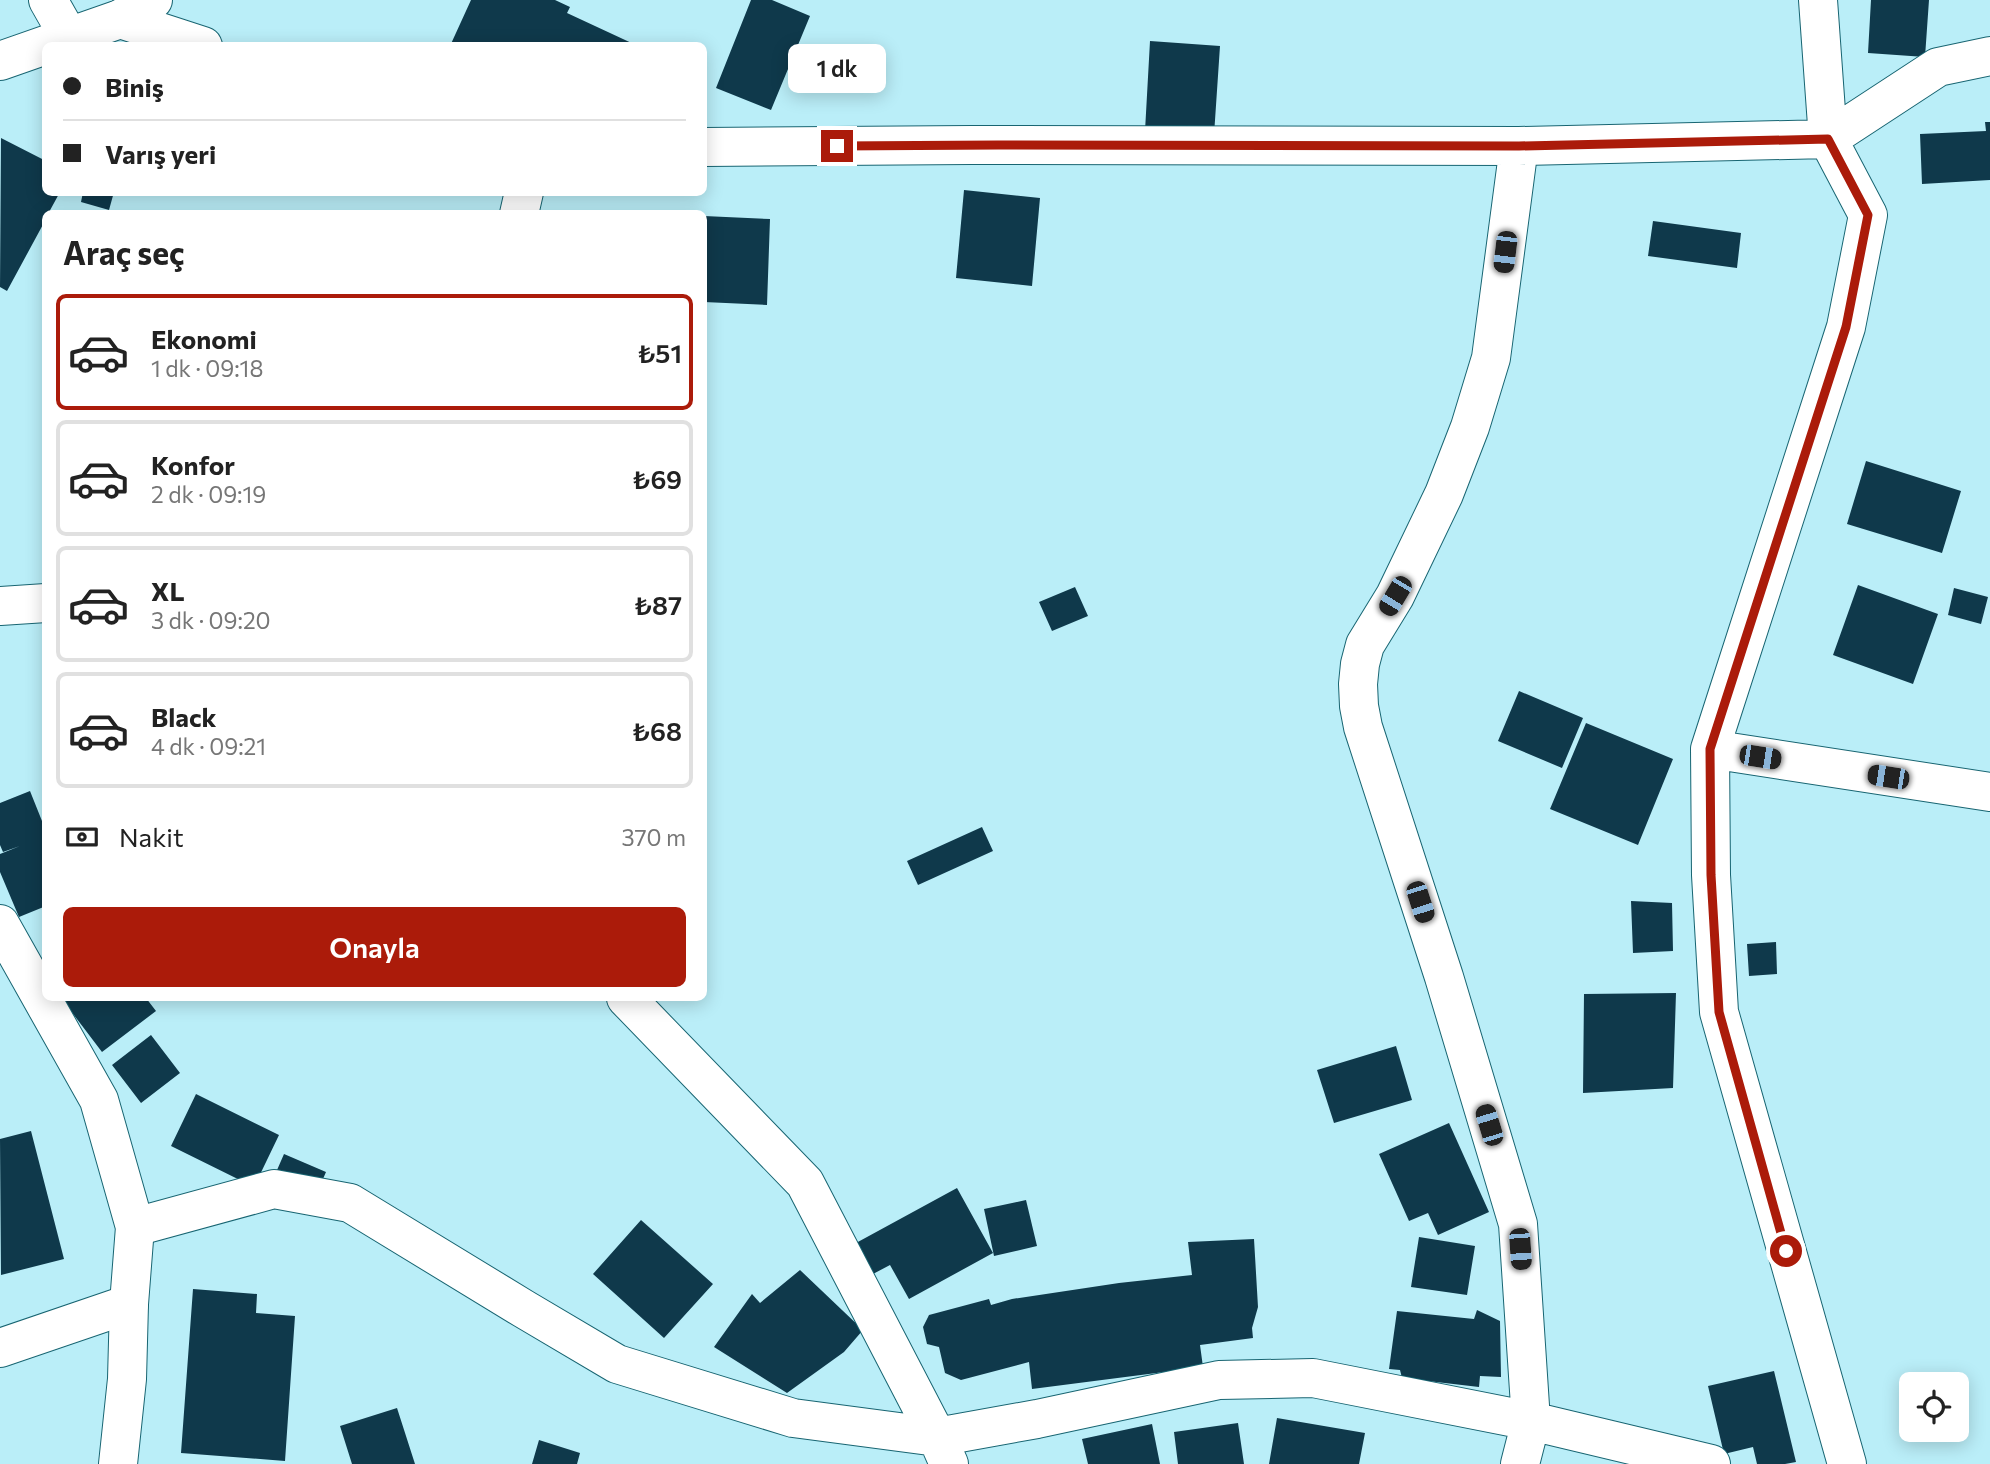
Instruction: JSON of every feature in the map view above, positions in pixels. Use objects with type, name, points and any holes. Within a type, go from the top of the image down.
[{"type":"street","points":[[48,0],[69,37]]},
{"type":"street","points":[[55,42],[120,19],[153,0]]},
{"type":"street","points":[[1818,0],[1828,139],[1868,215],[1842,340],[1710,749],[1711,875],[1719,1012],[1847,1464]]},
{"type":"street","points":[[120,19],[191,42]]},
{"type":"street","points":[[0,61],[42,46]]},
{"type":"street","points":[[707,147],[1519,146],[1828,139],[1938,66],[1990,56]]},
{"type":"street","points":[[1519,146],[1491,358],[1470,427],[1444,494],[1395,596],[1365,645],[1358,684],[1363,727],[1444,977],[1518,1224],[1531,1421],[1520,1464]]},
{"type":"street","points":[[0,606],[42,603]]},
{"type":"street","points":[[1710,749],[1990,792]]},
{"type":"street","points":[[0,925],[42,999]]},
{"type":"street","points":[[43,1001],[99,1100],[135,1227],[127,1379],[118,1464]]},
{"type":"street","points":[[629,1001],[805,1183],[943,1450]]},
{"type":"street","points":[[135,1227],[274,1189],[350,1203],[617,1364],[793,1419],[943,1450],[1037,1419],[1219,1380],[1313,1378],[1531,1421],[1711,1464]]},
{"type":"street","points":[[0,1348],[129,1304]]},
{"type":"building","points":[[471,0],[555,0],[570,7],[567,13],[629,42],[452,42]]},
{"type":"building","points":[[751,0],[772,0],[810,16],[771,110],[716,88]]},
{"type":"building","points":[[1871,0],[1929,0],[1925,57],[1868,53]]},
{"type":"building","points":[[1150,41],[1220,46],[1214,135],[1145,131]]},
{"type":"building","points":[[1985,122],[1990,122],[1990,180],[1922,184],[1920,134],[1986,131]]},
{"type":"building","points":[[1,138],[42,159],[42,196],[58,196],[50,210],[42,210],[42,226],[7,291],[0,287]]},
{"type":"building","points":[[964,190],[1040,198],[1032,286],[956,278]]},
{"type":"building","points":[[82,196],[113,196],[109,210],[81,202]]},
{"type":"building","points":[[707,216],[770,219],[767,305],[707,302]]},
{"type":"building","points":[[1653,221],[1741,233],[1737,268],[1648,256]]},
{"type":"building","points":[[1866,461],[1961,491],[1942,553],[1847,524]]},
{"type":"building","points":[[1858,585],[1938,614],[1913,684],[1833,655]]},
{"type":"building","points":[[1075,587],[1088,616],[1052,631],[1039,602]]},
{"type":"building","points":[[1954,588],[1988,597],[1981,624],[1948,615]]},
{"type":"building","points":[[1519,691],[1583,718],[1562,768],[1498,741]]},
{"type":"building","points":[[1586,723],[1673,759],[1638,845],[1550,809]]},
{"type":"building","points":[[30,791],[42,821],[42,908],[19,917],[0,872],[0,854],[20,846],[3,852],[0,845],[0,803]]},
{"type":"building","points":[[982,827],[993,851],[918,885],[907,861]]},
{"type":"building","points":[[1631,901],[1672,903],[1673,951],[1633,953]]},
{"type":"building","points":[[1776,942],[1777,974],[1749,976],[1747,944]]},
{"type":"building","points":[[1676,993],[1673,1088],[1583,1093],[1584,994]]},
{"type":"building","points":[[63,1001],[148,1001],[156,1011],[102,1052]]},
{"type":"building","points":[[151,1035],[180,1073],[141,1103],[112,1065]]},
{"type":"building","points":[[1396,1046],[1412,1100],[1334,1123],[1317,1070]]},
{"type":"building","points":[[196,1094],[279,1135],[254,1187],[171,1146]]},
{"type":"building","points":[[1449,1123],[1489,1212],[1438,1235],[1428,1213],[1409,1221],[1379,1154]]},
{"type":"building","points":[[31,1131],[64,1259],[1,1275],[0,1139]]},
{"type":"building","points":[[284,1154],[326,1172],[316,1195],[274,1177]]},
{"type":"building","points":[[957,1188],[993,1253],[909,1299],[890,1265],[873,1274],[856,1243]]},
{"type":"building","points":[[1026,1200],[1037,1246],[994,1256],[984,1209]]},
{"type":"building","points":[[641,1220],[713,1284],[664,1338],[593,1274]]},
{"type":"building","points":[[1419,1237],[1475,1246],[1467,1295],[1411,1287]]},
{"type":"building","points":[[1254,1239],[1258,1307],[1252,1328],[1253,1338],[1200,1345],[1203,1367],[1032,1389],[1029,1362],[961,1380],[945,1373],[939,1347],[927,1344],[923,1327],[929,1315],[989,1299],[991,1305],[1012,1299],[1119,1283],[1192,1275],[1188,1242]]},
{"type":"building","points":[[800,1270],[863,1330],[844,1352],[787,1393],[714,1347],[752,1294],[760,1303]]},
{"type":"building","points":[[193,1289],[257,1294],[256,1313],[295,1316],[285,1461],[181,1453]]},
{"type":"building","points":[[1477,1310],[1500,1321],[1501,1377],[1480,1376],[1479,1387],[1402,1378],[1400,1370],[1389,1369],[1397,1311],[1474,1319]]},
{"type":"building","points":[[1774,1371],[1796,1462],[1757,1464],[1753,1447],[1724,1454],[1708,1386]]},
{"type":"building","points":[[397,1408],[415,1464],[352,1464],[340,1426]]},
{"type":"building","points":[[1277,1418],[1365,1433],[1359,1464],[1269,1464]]},
{"type":"building","points":[[1238,1423],[1244,1464],[1178,1464],[1174,1432]]},
{"type":"building","points":[[1152,1424],[1160,1464],[1088,1464],[1082,1439]]},
{"type":"building","points":[[539,1440],[580,1453],[577,1464],[532,1464]]},
{"type":"route","points":[[837,146],[1519,146],[1828,139],[1868,215],[1846,327],[1710,749],[1711,875],[1719,1012],[1786,1251]]}]
